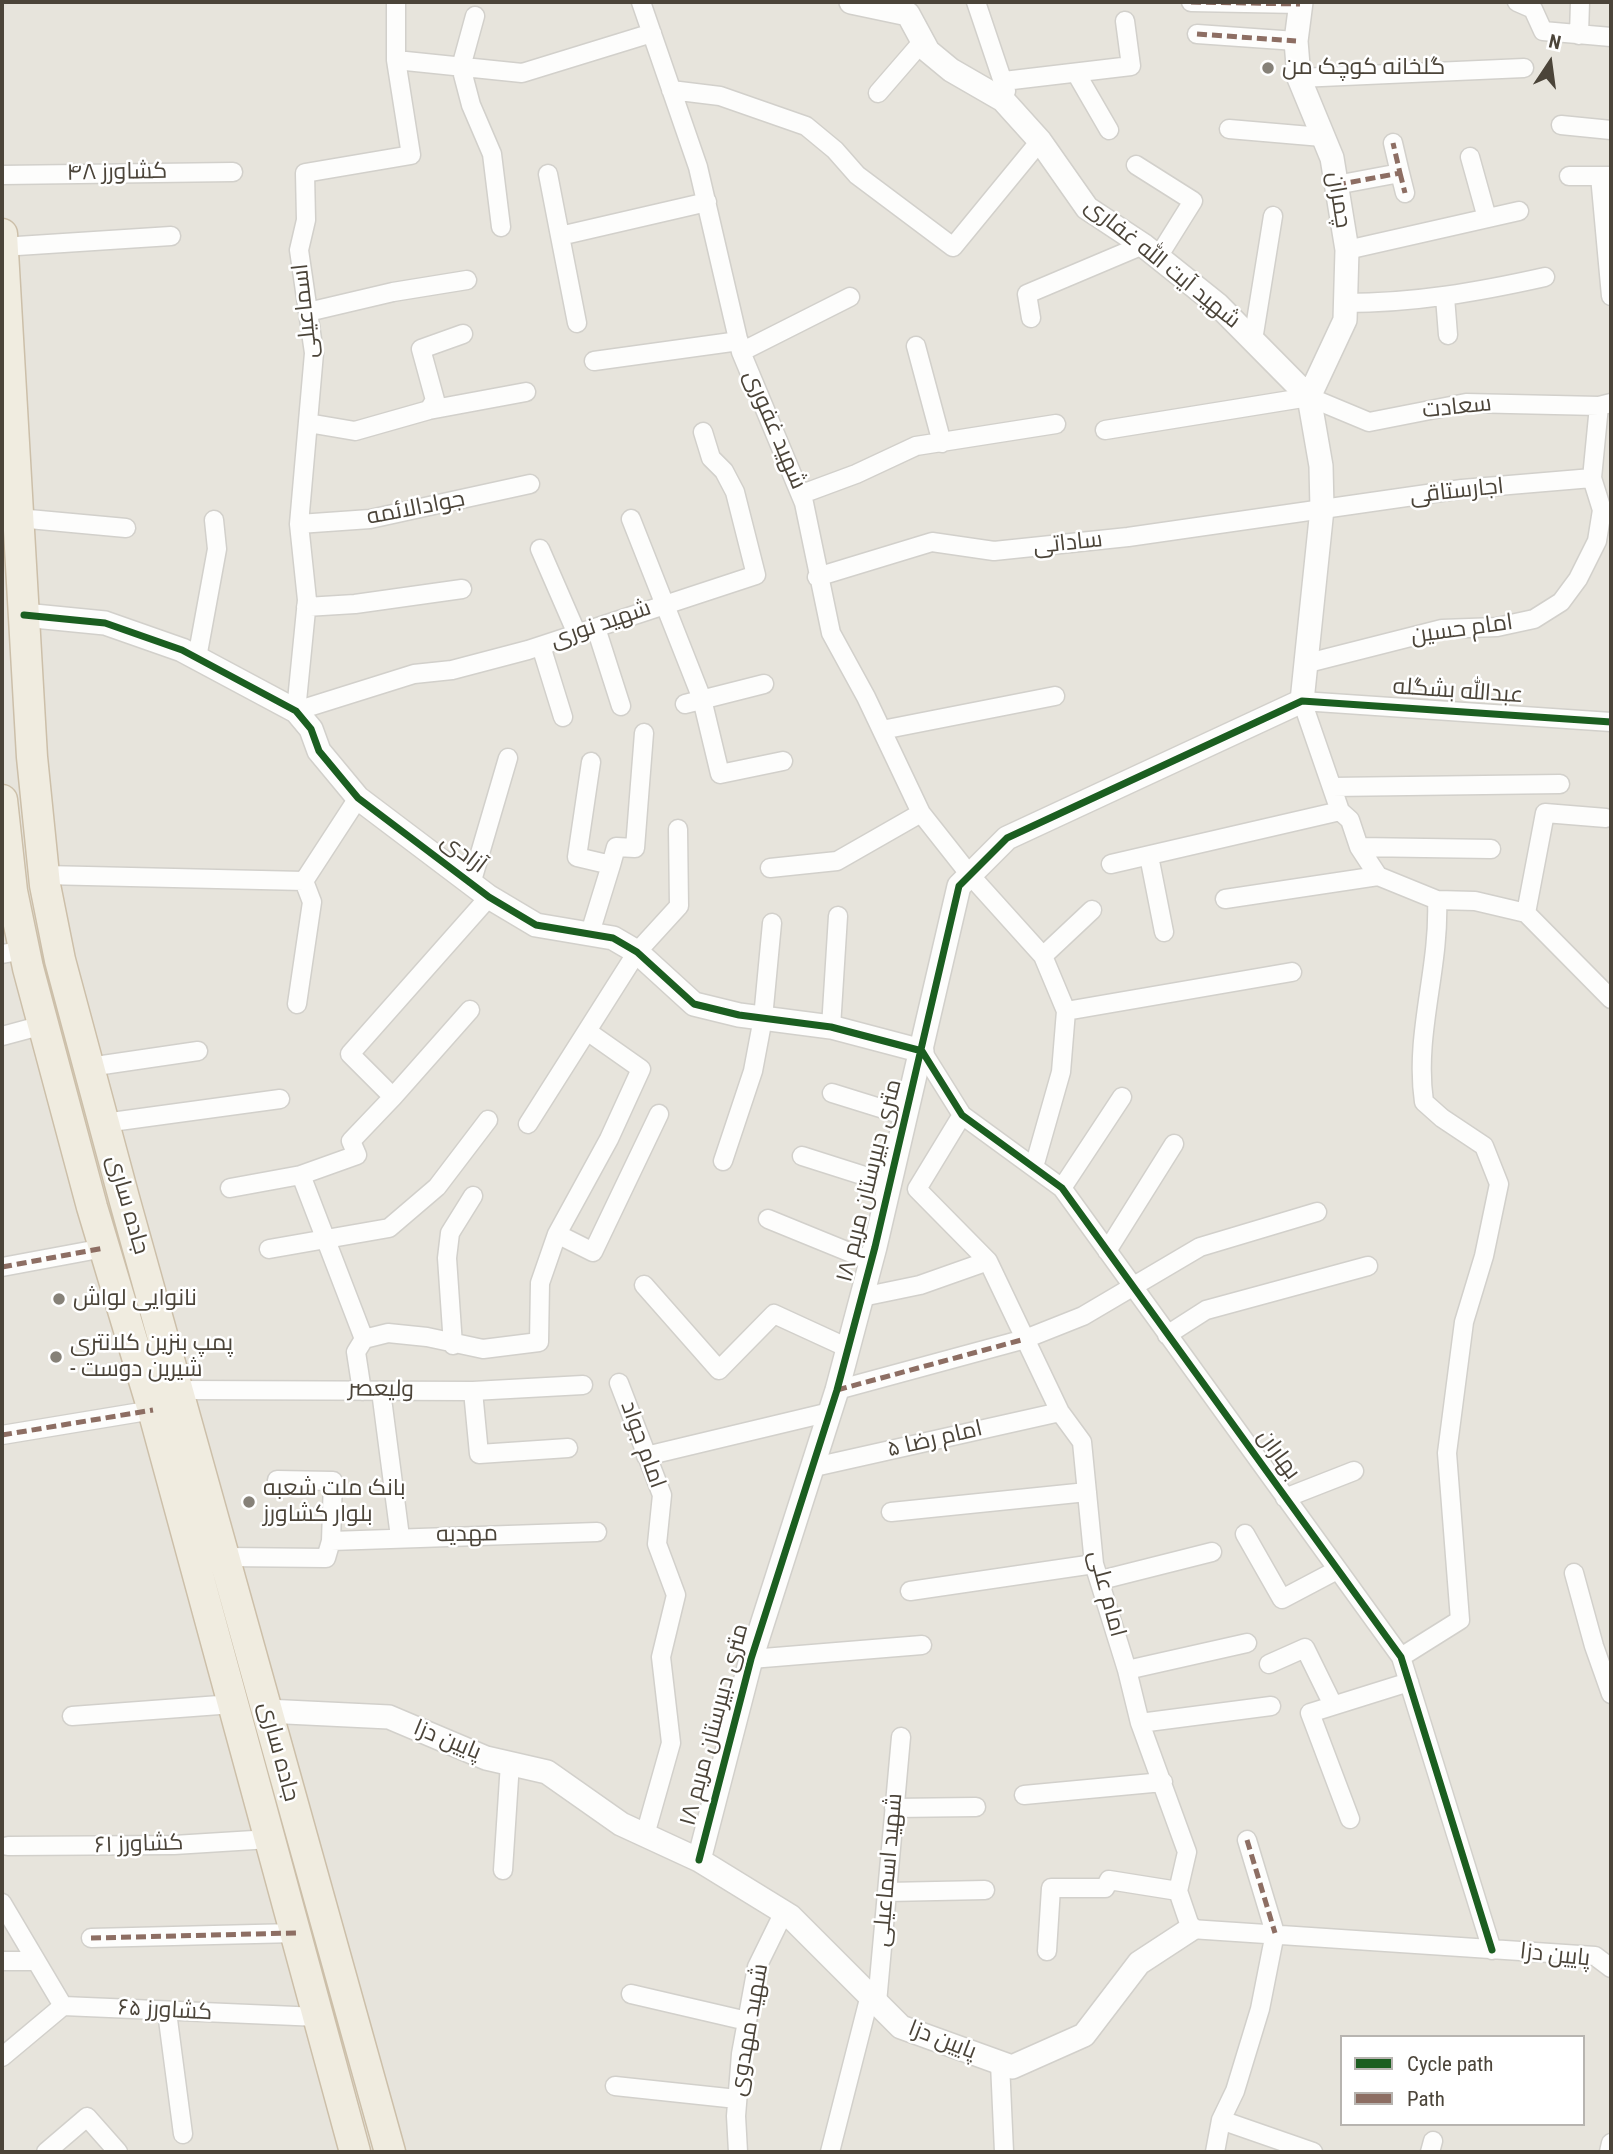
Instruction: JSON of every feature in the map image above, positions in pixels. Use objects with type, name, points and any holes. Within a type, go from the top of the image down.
[{"type":"highway","name":"جاده ساری","points":[[2,234],[37,824],[61,960],[390,2152]]},
{"type":"highway","name":"جاده ساری","points":[[2,800],[12,934],[43,1026],[104,1248],[153,1410],[355,2152]]},
{"type":"street","name":"اسماعیلی","points":[[296,711],[306,607],[299,524],[314,353],[299,250],[306,220],[305,173],[411,155],[396,60],[396,2]]},
{"type":"street","name":"شهید غفوری","points":[[641,2],[707,202],[740,346],[770,426],[802,494],[817,577],[831,633],[882,730],[921,813],[970,875]]},
{"type":"street","name":"شهید آیت الله غفاری","points":[[851,2],[892,5],[908,14],[928,51],[951,70],[1008,106],[1040,141],[1087,208],[1151,251],[1219,305],[1309,397]]},
{"type":"street","points":[[976,2],[1003,81],[1008,106]]},
{"type":"street","points":[[1191,2],[1301,3]]},
{"type":"street","points":[[1517,2],[1533,9],[1543,31],[1611,37]]},
{"type":"street","points":[[1579,35],[1580,2]]},
{"type":"street","name":"چمران","points":[[1301,3],[1296,41],[1299,78],[1332,158],[1347,250],[1345,320],[1309,397]]},
{"type":"street","points":[[475,16],[461,68],[471,105],[492,154],[501,227]]},
{"type":"street","points":[[1003,81],[1130,66],[1125,21]]},
{"type":"street","points":[[396,60],[522,73],[652,33]]},
{"type":"street","points":[[1197,34],[1296,41]]},
{"type":"street","points":[[878,93],[923,41]]},
{"type":"street","points":[[1299,78],[1524,68]]},
{"type":"street","points":[[1076,73],[1110,130]]},
{"type":"street","points":[[671,90],[720,96],[806,126],[835,150],[857,175],[953,247],[1040,141]]},
{"type":"street","points":[[1561,125],[1611,130]]},
{"type":"street","points":[[1229,129],[1322,137]]},
{"type":"street","points":[[1393,143],[1405,193]]},
{"type":"street","points":[[1470,157],[1487,218]]},
{"type":"street","points":[[1031,318],[1027,294],[1151,251],[1193,201],[1136,165]]},
{"type":"street","name":"کشاورز ۴۸","points":[[2,175],[233,172]]},
{"type":"street","points":[[1336,185],[1400,173]]},
{"type":"street","points":[[548,174],[577,323]]},
{"type":"street","points":[[1569,176],[1605,176],[1611,296]]},
{"type":"street","points":[[560,236],[707,202]]},
{"type":"street","points":[[1347,250],[1519,211]]},
{"type":"street","points":[[1253,340],[1273,216]]},
{"type":"street","points":[[2,247],[170,236]]},
{"type":"street","points":[[1345,303],[1389,303],[1445,297],[1545,277]]},
{"type":"street","points":[[308,312],[393,292],[467,280]]},
{"type":"street","points":[[594,361],[740,346],[850,297]]},
{"type":"street","points":[[1445,297],[1448,335]]},
{"type":"street","points":[[429,410],[435,400],[421,349],[463,334]]},
{"type":"street","points":[[916,346],[942,443]]},
{"type":"street","points":[[308,423],[355,431],[429,410],[526,392]]},
{"type":"street","points":[[1104,430],[1309,397],[1321,466],[1322,509],[1302,701],[1340,811],[1350,820],[1359,848],[1378,876]]},
{"type":"street","name":"سعادت","points":[[1309,397],[1369,422],[1466,403],[1605,404]]},
{"type":"street","points":[[1592,478],[1604,443],[1605,404]]},
{"type":"street","points":[[802,494],[856,474],[916,446],[1056,424]]},
{"type":"street","name":"شهید نوری","points":[[296,711],[414,674],[452,670],[541,646],[756,575],[735,492],[724,471],[711,458],[703,432]]},
{"type":"street","name":"اجارستاقی","points":[[1322,509],[1462,489],[1592,478]]},
{"type":"street","name":"امام حسین","points":[[1308,663],[1442,629],[1497,627],[1534,619],[1561,602],[1578,579],[1605,525],[1592,478]]},
{"type":"street","name":"جوادالائمه","points":[[299,524],[369,519],[530,484]]},
{"type":"street","name":"ساداتی","points":[[817,577],[932,542],[994,551],[1128,537],[1322,509]]},
{"type":"street","points":[[18,518],[126,528]]},
{"type":"street","points":[[631,519],[666,603],[694,702],[720,774],[783,761]]},
{"type":"street","points":[[197,658],[217,549],[214,520]]},
{"type":"street","points":[[540,549],[577,634]]},
{"type":"street","points":[[306,607],[355,604],[462,589]]},
{"type":"street","name":"آزادی","points":[[24,615],[105,623],[197,658],[296,711],[311,729],[319,751],[358,798],[480,891],[536,925],[613,938],[637,952],[694,1004],[763,1018],[831,1027],[922,1051]]},
{"type":"street","points":[[596,628],[621,706]]},
{"type":"street","points":[[541,646],[563,717]]},
{"type":"street","points":[[694,702],[764,684]]},
{"type":"street","points":[[882,730],[1055,696]]},
{"type":"street","name":"عبدالله بشگله","points":[[1302,701],[1611,722]]},
{"type":"street","name":"۱۸ متری دبیرستان مریم","points":[[699,1860],[751,1659],[837,1390],[862,1297],[959,886],[1007,838],[1302,701]]},
{"type":"street","points":[[590,933],[616,847],[635,848],[645,733]]},
{"type":"street","points":[[393,1097],[350,1054],[480,891],[508,758]]},
{"type":"street","points":[[591,762],[577,857],[611,866]]},
{"type":"street","points":[[1332,787],[1560,783]]},
{"type":"street","points":[[304,881],[358,798]]},
{"type":"street","points":[[1111,864],[1340,811]]},
{"type":"street","points":[[770,868],[837,861],[921,813]]},
{"type":"street","points":[[1526,913],[1545,813],[1606,818]]},
{"type":"street","points":[[528,1124],[637,952],[679,906],[678,829]]},
{"type":"street","points":[[1359,848],[1491,849]]},
{"type":"street","points":[[1149,856],[1164,932]]},
{"type":"street","points":[[44,875],[304,881]]},
{"type":"street","points":[[970,875],[1043,956],[1066,1012],[1061,1072],[1034,1167]]},
{"type":"street","points":[[1224,899],[1378,876],[1437,900],[1475,901],[1526,913],[1611,999]]},
{"type":"street","points":[[297,1004],[312,902],[304,881]]},
{"type":"street","points":[[1401,1657],[1460,1620],[1447,1453],[1464,1322],[1484,1256],[1499,1184],[1484,1146],[1424,1102],[1420,1046],[1438,933],[1437,900]]},
{"type":"street","points":[[1043,956],[1091,910]]},
{"type":"street","points":[[831,1027],[838,916]]},
{"type":"street","points":[[723,1161],[752,1072],[763,1018],[772,923]]},
{"type":"street","points":[[1066,1012],[1292,972]]},
{"type":"street","points":[[230,1188],[301,1175],[357,1155],[351,1141],[470,1010]]},
{"type":"street","points":[[2,1035],[43,1026]]},
{"type":"street","points":[[362,1391],[356,1352],[364,1339],[388,1334],[427,1337],[453,1345],[483,1349],[539,1342],[540,1283],[557,1234],[609,1139],[641,1069],[587,1031]]},
{"type":"street","points":[[89,1067],[198,1051]]},
{"type":"street","name":"بهاران","points":[[922,1051],[962,1115],[1062,1188],[1132,1289],[1401,1657],[1492,1950]]},
{"type":"street","points":[[832,1093],[906,1116]]},
{"type":"street","points":[[1062,1188],[1122,1097]]},
{"type":"street","points":[[104,1123],[280,1099]]},
{"type":"street","points":[[557,1234],[593,1252],[659,1114]]},
{"type":"street","name":"امام علی","points":[[962,1115],[917,1189],[989,1264],[1060,1412],[1082,1442],[1097,1572],[1140,1723],[1188,1852],[1178,1891]]},
{"type":"street","points":[[269,1250],[389,1228],[437,1187],[488,1120]]},
{"type":"street","points":[[1107,1251],[1174,1144]]},
{"type":"street","points":[[802,1156],[890,1184]]},
{"type":"street","points":[[301,1175],[364,1339]]},
{"type":"street","points":[[453,1345],[447,1258],[450,1233],[473,1196]]},
{"type":"street","points":[[837,1390],[1025,1339],[1083,1316],[1200,1247],[1317,1212]]},
{"type":"street","points":[[768,1219],[871,1262]]},
{"type":"street","points":[[2,1267],[104,1248]]},
{"type":"street","points":[[862,1297],[920,1285],[989,1264]]},
{"type":"street","points":[[1167,1335],[1206,1310],[1368,1266]]},
{"type":"street","points":[[644,1285],[719,1370],[774,1314],[848,1348]]},
{"type":"street","name":"امام جواد","points":[[620,1383],[662,1495],[657,1544],[676,1595],[662,1657],[671,1743],[645,1835]]},
{"type":"street","name":"ولیعصر","points":[[179,1390],[473,1391],[583,1385]]},
{"type":"street","points":[[381,1391],[400,1536]]},
{"type":"street","points":[[473,1391],[479,1454],[568,1448]]},
{"type":"street","points":[[2,1435],[153,1410]]},
{"type":"street","points":[[646,1456],[830,1412]]},
{"type":"street","name":"امام رضا ۵","points":[[810,1468],[1060,1412]]},
{"type":"street","points":[[1285,1498],[1354,1471]]},
{"type":"street","points":[[226,1557],[326,1558],[331,1541],[333,1481],[277,1479]]},
{"type":"street","points":[[891,1512],[1087,1492]]},
{"type":"street","name":"مهدیه","points":[[331,1541],[400,1536],[597,1532]]},
{"type":"street","points":[[1245,1534],[1282,1599],[1338,1570]]},
{"type":"street","points":[[910,1591],[1097,1572],[1212,1552]]},
{"type":"street","points":[[1574,1573],[1594,1646],[1611,1693]]},
{"type":"street","points":[[1127,1670],[1247,1643]]},
{"type":"street","points":[[751,1659],[922,1645]]},
{"type":"street","points":[[1269,1664],[1305,1648],[1333,1705]]},
{"type":"street","points":[[1350,1819],[1310,1713],[1409,1682]]},
{"type":"street","points":[[72,1716],[233,1703]]},
{"type":"street","points":[[1140,1723],[1271,1706]]},
{"type":"street","name":"پایین دزا","points":[[267,1711],[389,1717],[486,1758],[547,1772],[621,1824],[699,1860],[784,1912],[901,2027],[1012,2067],[1084,2035],[1139,1963],[1191,1929],[1595,1956],[1611,1968]]},
{"type":"street","name":"شهید اسماعیلی","points":[[830,2152],[873,1999],[887,1892],[901,1737]]},
{"type":"street","points":[[502,1870],[510,1763]]},
{"type":"street","points":[[1024,1795],[1163,1782]]},
{"type":"street","points":[[894,1808],[976,1807]]},
{"type":"street","name":"کشاورز ۶۱","points":[[8,1846],[88,1847],[270,1839]]},
{"type":"street","points":[[1214,2152],[1222,2119],[1235,2091],[1260,2008],[1275,1933],[1247,1840]]},
{"type":"street","points":[[1047,1951],[1051,1888],[1105,1888],[1108,1880],[1178,1891],[1191,1929]]},
{"type":"street","points":[[887,1892],[985,1889]]},
{"type":"street","points":[[2,1903],[63,2006],[2,2057]]},
{"type":"street","name":"شهید مهدوی","points":[[738,2152],[737,2099],[757,1967],[784,1912]]},
{"type":"street","points":[[91,1938],[296,1933]]},
{"type":"street","points":[[2,1961],[36,1961]]},
{"type":"street","points":[[631,1994],[747,2021]]},
{"type":"street","name":"کشاورز ۶۵","points":[[63,2006],[319,2017]]},
{"type":"street","points":[[167,2012],[183,2134]]},
{"type":"street","points":[[1000,2063],[1004,2152]]},
{"type":"street","points":[[615,2086],[737,2099]]},
{"type":"street","points":[[46,2152],[87,2118],[118,2152]]},
{"type":"street","points":[[1222,2119],[1312,2152]]},
{"type":"street","points":[[1609,2152],[1611,2143]]},
{"type":"shaded area","points":[[2,2],[1611,2],[1611,2152],[2,2152]]},
{"type":"marked path","points":[[1191,2],[1300,4]]},
{"type":"marked path","points":[[1197,34],[1296,41]]},
{"type":"marked path","points":[[1336,185],[1400,173],[1393,143]]},
{"type":"marked path","points":[[1400,173],[1405,193]]},
{"type":"marked path","points":[[2,1267],[104,1248]]},
{"type":"marked path","points":[[837,1390],[1025,1339]]},
{"type":"marked path","points":[[2,1435],[153,1410]]},
{"type":"marked path","points":[[1247,1840],[1275,1933]]},
{"type":"marked path","points":[[91,1938],[296,1933]]},
{"type":"cycle path","points":[[24,615],[105,623],[182,650],[296,711],[311,729],[319,751],[358,798],[489,897],[536,925],[613,938],[637,952],[694,1004],[739,1015],[831,1027],[922,1051],[962,1115],[1062,1188],[1401,1657],[1492,1950]]},
{"type":"cycle path","points":[[699,1860],[751,1659],[837,1390],[875,1247],[959,886],[1007,838],[1302,701],[1611,722]]},
{"type":"place","name":"گلخانه کوچک من","points":[[1268,68]]},
{"type":"place","name":"نانوایی لواش","points":[[59,1299]]},
{"type":"place","name":"پمپ بنزین کلانتری - شیرین دوست","points":[[56,1357]]},
{"type":"place","name":"بانک ملت شعبه بلوار کشاورز","points":[[249,1502]]}]
